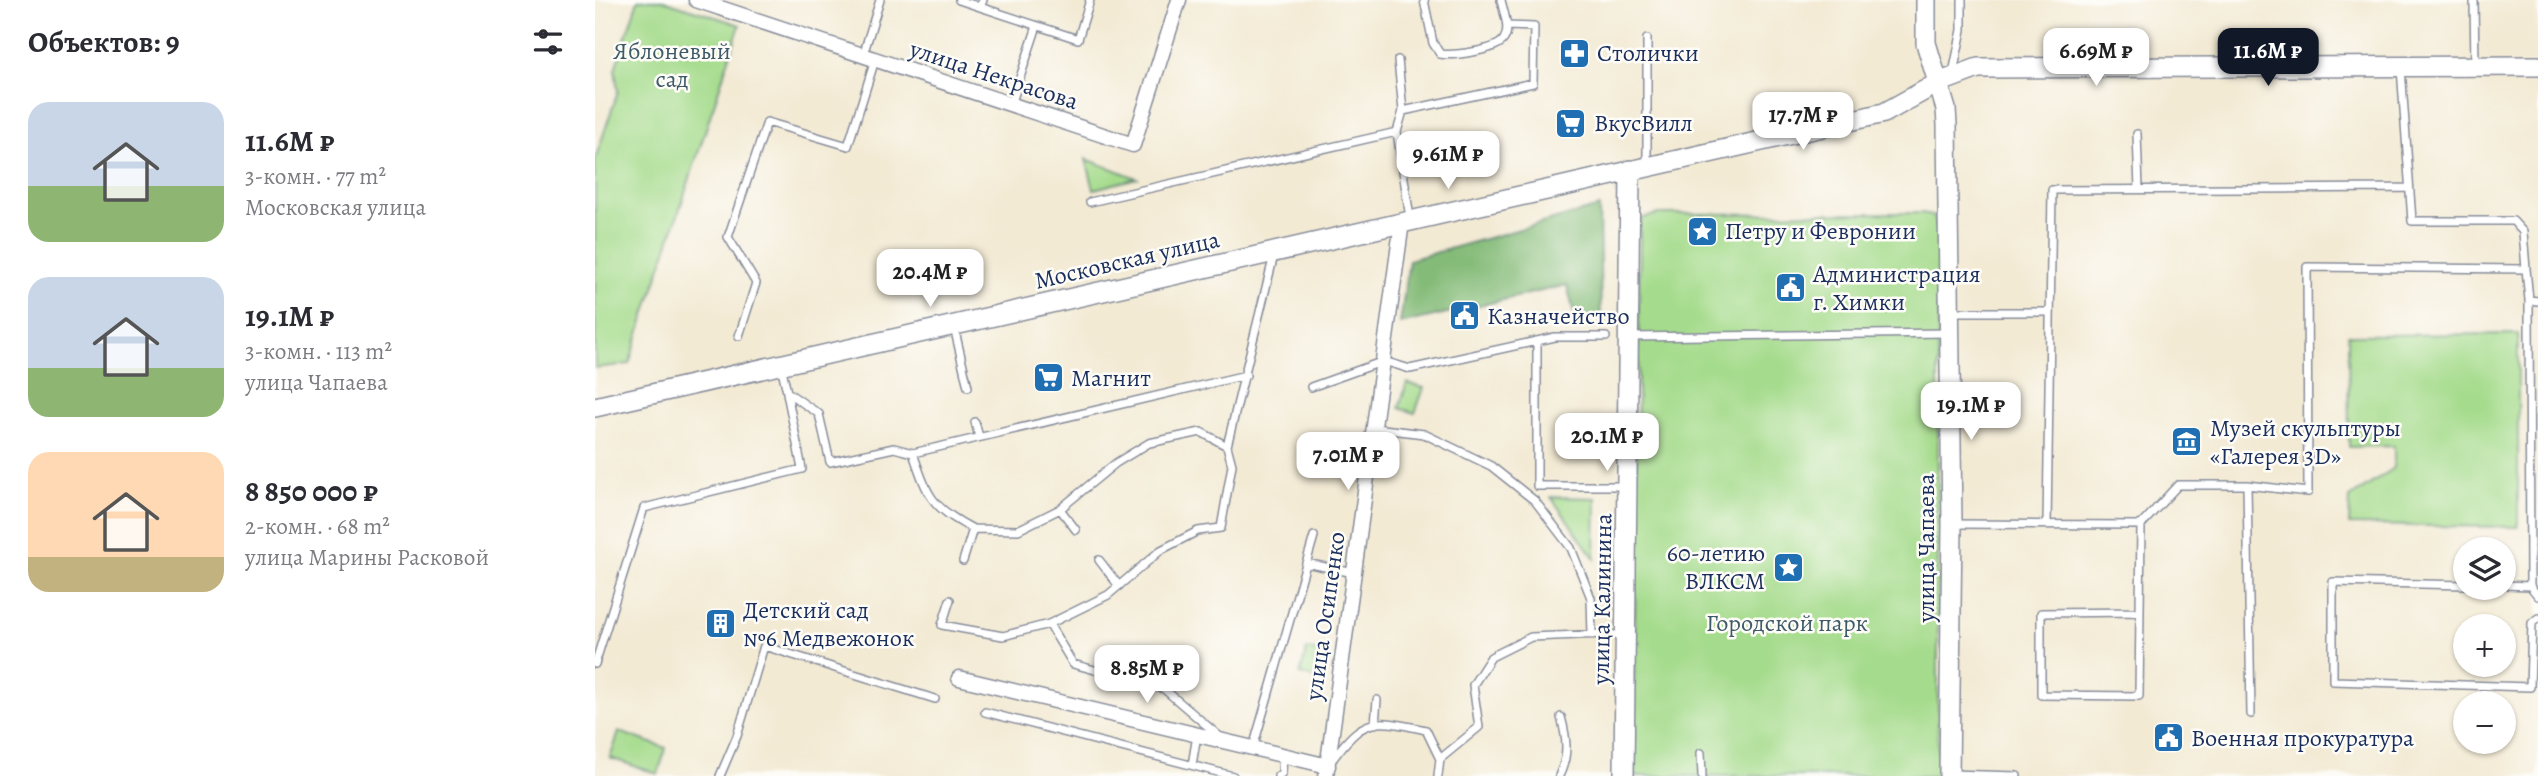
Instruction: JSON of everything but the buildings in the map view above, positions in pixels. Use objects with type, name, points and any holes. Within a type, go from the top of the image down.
[{"type":"street","name":"улица Некрасова","points":[[696,0],[713,3],[1133,145],[1179,0]]},
{"type":"street","name":"улица Чапаева","points":[[1926,0],[1926,43],[1945,80],[1946,109],[1952,524],[1949,775]]},
{"type":"street","name":"Московская улица","points":[[595,407],[1884,113],[1945,80],[1978,68],[2538,66]]},
{"type":"street","name":"улица Калинина","points":[[1624,776],[1628,337],[1638,169]]},
{"type":"street","name":"улица Осипенко","points":[[1327,771],[1384,361],[1407,221]]},
{"type":"street","points":[[959,678],[1283,756],[1327,771]]},
{"type":"lane","points":[[739,336],[756,283],[728,237],[767,122],[848,146],[880,0]]},
{"type":"lane","points":[[959,0],[981,4],[1078,39],[1090,0]]},
{"type":"lane","points":[[1424,0],[1433,43],[1440,54],[1450,56],[1496,46],[1505,39],[1507,26],[1501,0]]},
{"type":"lane","points":[[1945,80],[1962,30],[1962,0]]},
{"type":"lane","points":[[2474,0],[2475,66]]},
{"type":"lane","points":[[1011,104],[1037,26]]},
{"type":"lane","points":[[1403,111],[1533,83],[1534,27],[1507,26]]},
{"type":"lane","points":[[1638,169],[1647,39]]},
{"type":"lane","points":[[1398,60],[1403,111],[1397,132],[1407,221]]},
{"type":"lane","points":[[2401,67],[2412,221],[2513,221],[2523,232],[2529,300],[2530,586],[2538,596]]},
{"type":"lane","points":[[1090,202],[1397,132]]},
{"type":"lane","points":[[2137,134],[2139,189]]},
{"type":"lane","points":[[2047,525],[2052,190],[2409,188]]},
{"type":"lane","points":[[950,600],[942,625],[1003,636],[1049,624],[1108,595],[1161,550],[1198,531],[1221,528],[1232,465],[1227,446],[1275,251]]},
{"type":"lane","points":[[2140,612],[2041,613],[2041,695],[2139,696],[2140,612],[2141,525],[2178,485],[2247,485],[2308,492],[2307,267],[2526,269]]},
{"type":"lane","points":[[2529,300],[2538,301]]},
{"type":"lane","points":[[1949,312],[2050,312]]},
{"type":"lane","points":[[954,325],[968,387]]},
{"type":"lane","points":[[1628,337],[1949,333]]},
{"type":"lane","points":[[1311,387],[1384,361],[1410,369],[1555,337],[1607,337]]},
{"type":"lane","points":[[1537,341],[1537,486],[1627,486]]},
{"type":"lane","points":[[595,664],[644,508],[802,469],[781,364]]},
{"type":"lane","points":[[787,392],[819,414],[830,462],[894,448],[913,453],[1245,375]]},
{"type":"lane","points":[[975,422],[979,437]]},
{"type":"lane","points":[[1375,428],[1424,435],[1491,466],[1535,501],[1571,548],[1591,597],[1592,635]]},
{"type":"lane","points":[[913,453],[925,490],[945,514],[973,529],[1018,530],[1060,509],[1116,463],[1149,443],[1201,432],[1227,446]]},
{"type":"lane","points":[[2247,485],[2251,714]]},
{"type":"lane","points":[[1060,509],[1076,530]]},
{"type":"lane","points":[[1952,524],[2141,525]]},
{"type":"lane","points":[[963,561],[973,529]]},
{"type":"lane","points":[[1253,749],[1314,536]]},
{"type":"lane","points":[[1099,560],[1119,586]]},
{"type":"lane","points":[[1306,563],[1354,573]]},
{"type":"lane","points":[[2453,584],[2333,582],[2333,681],[2529,687],[2535,620]]},
{"type":"lane","points":[[2516,585],[2530,586]]},
{"type":"lane","points":[[2535,620],[2538,629]]},
{"type":"lane","points":[[1049,624],[1073,664],[1164,689],[1227,743]]},
{"type":"lane","points":[[1440,759],[1479,727],[1472,685],[1491,657],[1531,637],[1626,636]]},
{"type":"lane","points":[[720,776],[737,736],[764,646],[935,699]]},
{"type":"lane","points":[[1375,724],[1377,700]]},
{"type":"lane","points":[[985,712],[1233,776]]},
{"type":"lane","points":[[1559,776],[1565,764],[1567,742],[1561,717]]},
{"type":"lane","points":[[1327,771],[1345,743],[1359,728],[1384,721],[1426,730],[1440,759],[1438,776]]},
{"type":"lane","points":[[1192,765],[1197,735]]},
{"type":"lane","points":[[1701,753],[1702,776]]},
{"type":"lane","points":[[1278,776],[1282,773],[1283,756]]},
{"type":"lane","points":[[1949,775],[2017,776]]},
{"type":"green space","name":"Яблоневый сад","points":[[638,0],[663,0],[740,25],[629,364],[595,368],[595,160],[618,91],[615,69]]},
{"type":"green space","points":[[1086,159],[1137,178],[1094,189]]},
{"type":"green space","points":[[1599,207],[1601,318],[1575,317],[1567,285],[1400,324],[1409,260]]},
{"type":"green space","name":"Городской парк","points":[[1923,213],[1934,217],[1938,229],[1938,776],[1633,776],[1640,223],[1643,218],[1658,214]]},
{"type":"green space","points":[[2518,334],[2518,527],[2349,525],[2350,498],[2394,468],[2394,446],[2349,447],[2348,335]]},
{"type":"green space","points":[[1407,383],[1424,388],[1415,413],[1399,408]]},
{"type":"green space","points":[[1551,497],[1596,498],[1595,559]]},
{"type":"green space","points":[[1307,649],[1324,654],[1317,679],[1300,674]]},
{"type":"green space","points":[[619,732],[666,748],[658,774],[610,758]]},
{"type":"place","name":"Столички","points":[[1574,53]]},
{"type":"place","name":"ВкусВилл","points":[[1571,123]]},
{"type":"place","name":"Петру и Февронии","points":[[1702,231]]},
{"type":"place","name":"Администрация г. Химки","points":[[1790,288]]},
{"type":"place","name":"Казначейство","points":[[1464,316]]},
{"type":"place","name":"Магнит","points":[[1048,378]]},
{"type":"place","name":"Музей скульптуры «Галерея 3D»","points":[[2187,442]]},
{"type":"place","name":"60-летию ВЛКСМ","points":[[1788,567]]},
{"type":"place","name":"Детский сад №6 Медвежонок","points":[[720,624]]},
{"type":"place","name":"Военная прокуратура","points":[[2168,738]]}]
